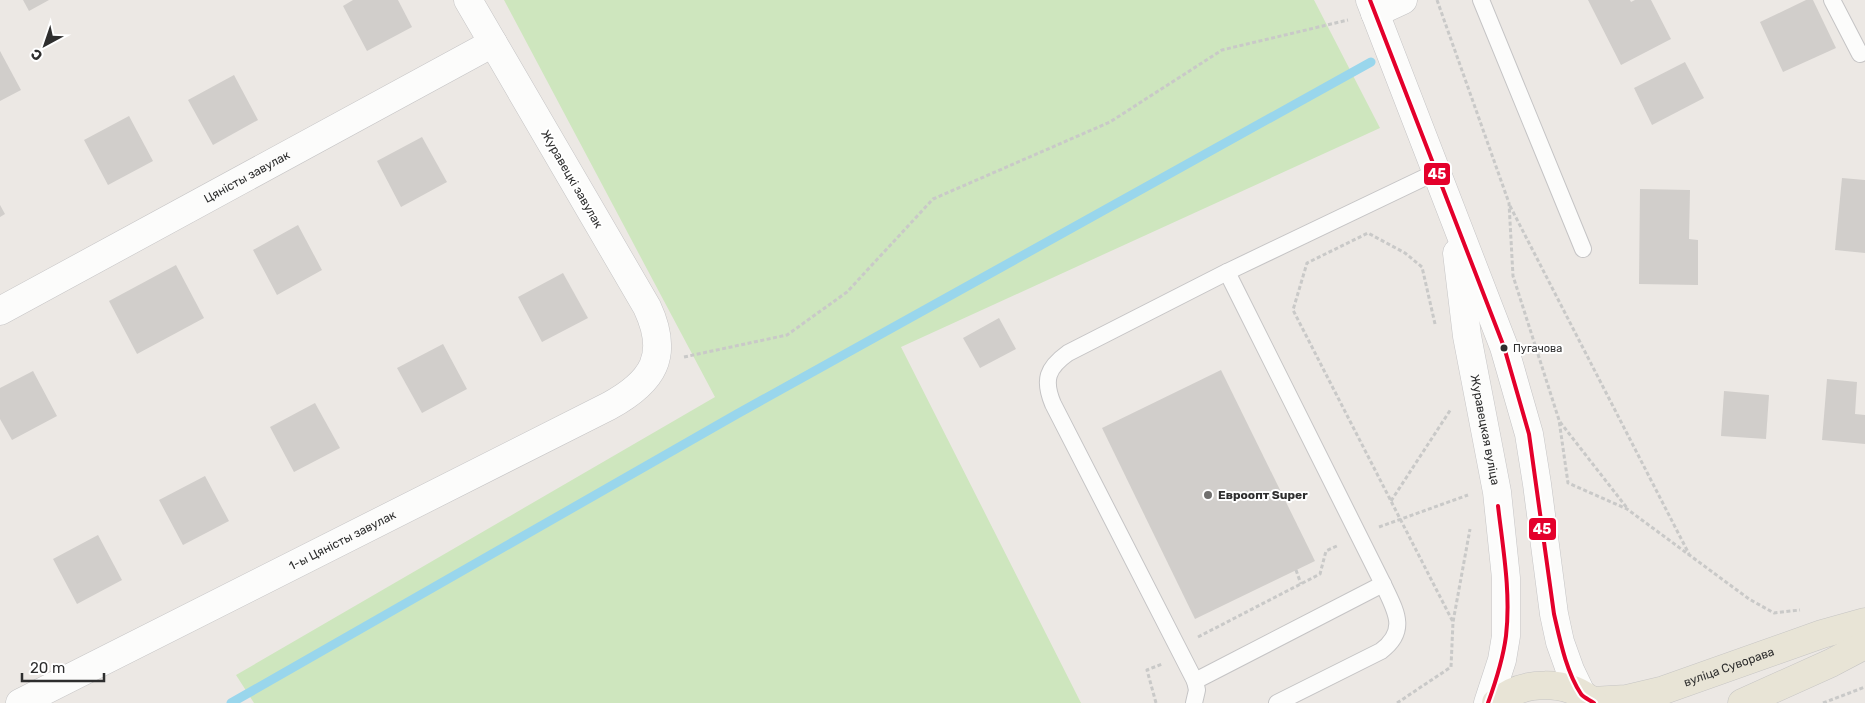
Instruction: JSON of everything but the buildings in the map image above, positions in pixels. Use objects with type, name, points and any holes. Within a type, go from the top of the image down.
[{"type":"main road","name":"вуліца Суворава","points":[[1589,700],[1626,699],[1664,690],[1822,634],[1865,622]]},
{"type":"main road","points":[[1742,703],[1774,697],[1865,645]]},
{"type":"main road","points":[[1496,703],[1504,696],[1530,686],[1556,686],[1589,700]]},
{"type":"street","name":"Журавецкі завулак","points":[[468,0],[647,307],[658,337],[658,351],[655,363]]},
{"type":"street","points":[[1373,7],[1403,0]]},
{"type":"street","name":"Журавецкая вуліца","points":[[1373,7],[1504,347],[1529,434],[1538,484],[1554,614],[1560,642],[1570,670],[1589,700]]},
{"type":"street","name":"Цяністы завулак","points":[[0,311],[493,43]]},
{"type":"street","name":"Журавецкая вуліца","points":[[1452,214],[1467,336],[1496,492],[1506,578],[1506,636],[1502,660],[1488,703]]},
{"type":"street","name":"1-ы Цяністы завулак","points":[[20,703],[616,402],[636,388],[647,377],[655,363]]},
{"type":"lane","points":[[1481,0],[1584,249]]},
{"type":"lane","points":[[1832,0],[1860,54]]},
{"type":"lane","points":[[1194,703],[1197,690],[1195,681],[1053,404],[1047,383],[1050,371],[1057,360],[1068,353],[1227,272],[1436,172]]},
{"type":"lane","points":[[1227,272],[1383,584],[1398,620],[1398,630],[1394,638],[1381,651],[1277,703]]},
{"type":"lane","points":[[1195,681],[1383,584]]},
{"type":"path","points":[[1437,0],[1509,203],[1690,555]]},
{"type":"path","points":[[655,363],[787,336],[847,292],[933,200],[1110,122],[1222,50],[1373,7]]},
{"type":"path","points":[[1509,203],[1514,276],[1559,420],[1568,483],[1627,509],[1749,599],[1774,613],[1802,610]]},
{"type":"path","points":[[1437,333],[1422,267],[1405,253],[1368,233],[1307,263],[1293,310],[1453,622]]},
{"type":"path","points":[[1449,399],[1452,418]]},
{"type":"path","points":[[1391,501],[1451,409]]},
{"type":"path","points":[[1559,420],[1627,509]]},
{"type":"path","points":[[1466,486],[1469,504]]},
{"type":"path","points":[[1156,703],[1147,670],[1165,663],[1178,647],[1320,574],[1326,551],[1358,535],[1400,518],[1468,495]]},
{"type":"path","points":[[1397,703],[1452,667],[1453,622],[1471,532],[1470,523]]},
{"type":"path","points":[[1296,570],[1301,584]]},
{"type":"path","points":[[1823,703],[1865,687]]},
{"type":"green space","points":[[504,0],[1314,0],[1380,128],[901,347],[1081,703],[254,703],[236,675],[715,397]]},
{"type":"waterway","points":[[231,703],[737,414],[1371,62]]},
{"type":"transit line","name":"45","points":[[1370,0],[1504,347],[1529,434],[1554,614],[1561,645],[1576,685],[1582,695],[1594,703]]},
{"type":"transit line","name":"45","points":[[1488,703],[1501,662],[1506,636],[1508,604],[1498,506]]},
{"type":"place","name":"Пугачова","points":[[1504,348]]},
{"type":"place","name":"Евроопт Super","points":[[1208,495]]}]
